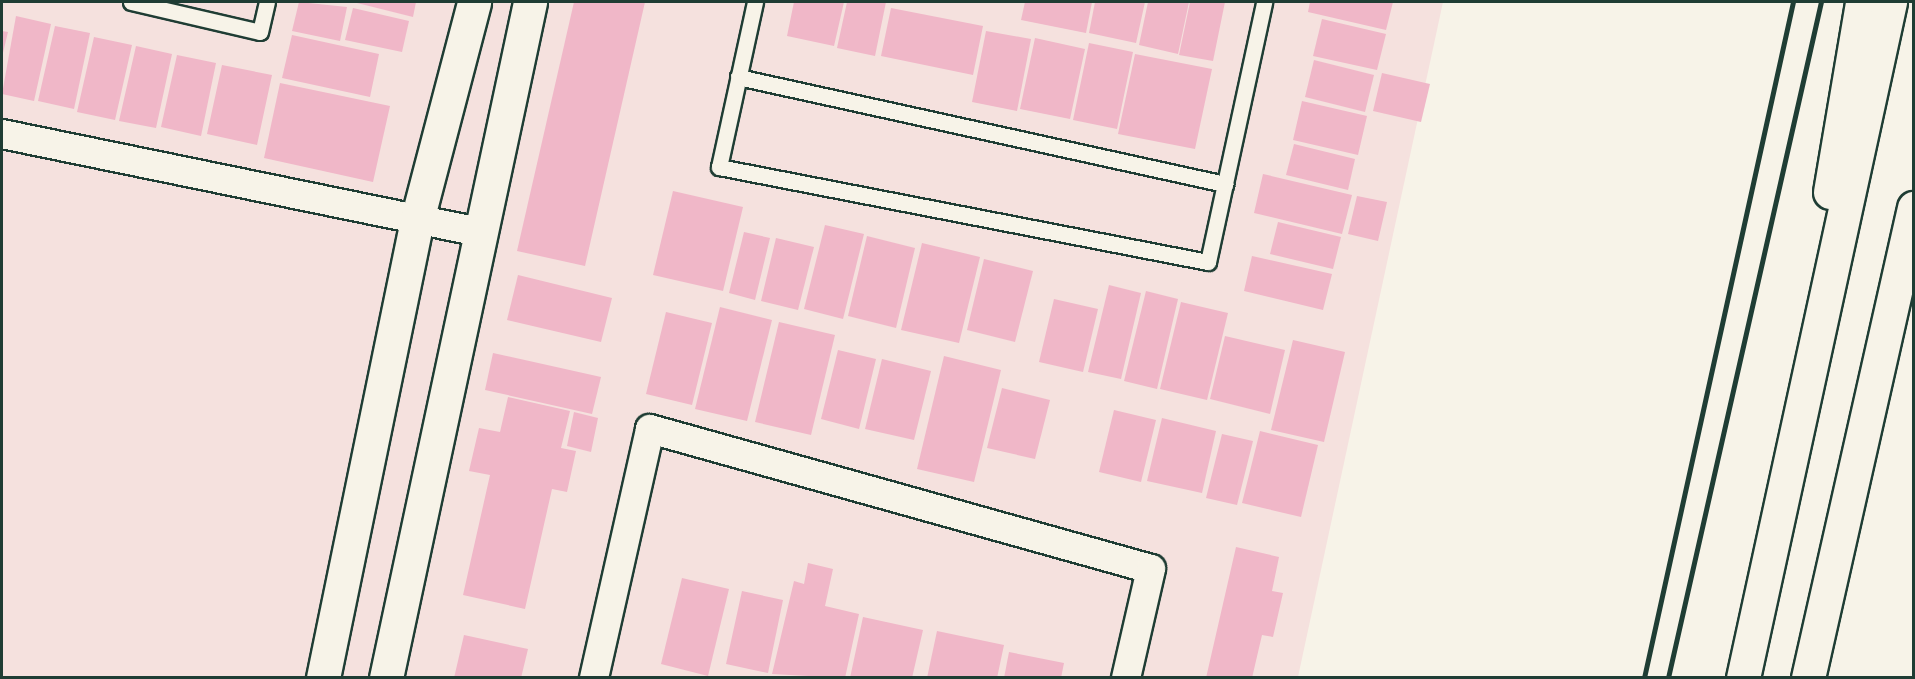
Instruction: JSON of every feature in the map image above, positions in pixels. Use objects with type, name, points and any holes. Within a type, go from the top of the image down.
[{"type":"main road","points":[[323,678],[417,220],[474,2]]},
{"type":"main road","points":[[386,678],[479,232],[530,2]]},
{"type":"main road","points":[[1829,285],[1830,185],[1862,2]]},
{"type":"main road","points":[[1743,678],[1890,2]]},
{"type":"main road","points":[[1808,678],[1914,208]]},
{"type":"street","points":[[2,134],[479,232]]},
{"type":"street","points":[[594,678],[650,429],[1150,569],[1126,678]]},
{"type":"lane","points":[[131,2],[260,32],[267,2]]},
{"type":"lane","points":[[755,2],[719,167],[1208,262],[1264,2]]},
{"type":"lane","points":[[738,77],[1224,184]]},
{"type":"shaded area","points":[[2,2],[1443,2],[1298,677],[2,677]]},
{"type":"building","points":[[299,2],[347,7],[340,41],[292,31]]},
{"type":"building","points":[[353,2],[416,2],[413,17]]},
{"type":"building","points":[[574,2],[645,2],[585,266],[517,251]]},
{"type":"building","points":[[794,2],[844,2],[834,46],[787,36]]},
{"type":"building","points":[[847,2],[886,2],[875,56],[837,48]]},
{"type":"building","points":[[1025,2],[1092,2],[1086,33],[1021,20]]},
{"type":"building","points":[[1095,2],[1145,2],[1136,43],[1089,33]]},
{"type":"building","points":[[1148,2],[1189,2],[1178,54],[1139,45]]},
{"type":"building","points":[[1190,2],[1225,2],[1213,61],[1179,55]]},
{"type":"building","points":[[1310,2],[1393,2],[1386,30],[1308,12]]},
{"type":"building","points":[[353,8],[409,21],[402,52],[345,40]]},
{"type":"building","points":[[891,8],[983,26],[973,75],[881,56]]},
{"type":"building","points":[[16,16],[51,24],[34,101],[2,94]]},
{"type":"building","points":[[1322,19],[1386,34],[1377,70],[1313,56]]},
{"type":"building","points":[[55,26],[90,33],[74,109],[38,101]]},
{"type":"building","points":[[2,31],[8,32],[2,57]]},
{"type":"building","points":[[986,31],[1031,39],[1017,111],[972,102]]},
{"type":"building","points":[[292,35],[379,54],[370,97],[282,78]]},
{"type":"building","points":[[94,37],[132,45],[115,120],[77,112]]},
{"type":"building","points":[[1035,38],[1085,49],[1070,119],[1020,109]]},
{"type":"building","points":[[1089,43],[1133,52],[1117,129],[1073,120]]},
{"type":"building","points":[[136,46],[172,54],[156,128],[119,121]]},
{"type":"building","points":[[1135,54],[1212,69],[1195,149],[1118,134]]},
{"type":"building","points":[[177,55],[216,63],[201,136],[161,127]]},
{"type":"building","points":[[1314,60],[1374,75],[1365,112],[1305,97]]},
{"type":"building","points":[[222,65],[272,75],[257,145],[207,134]]},
{"type":"building","points":[[1382,73],[1430,84],[1421,122],[1373,111]]},
{"type":"building","points":[[280,83],[390,106],[373,182],[264,158]]},
{"type":"building","points":[[1302,101],[1367,116],[1358,155],[1293,140]]},
{"type":"building","points":[[1294,144],[1355,159],[1348,190],[1286,175]]},
{"type":"building","points":[[1263,174],[1352,195],[1342,234],[1254,213]]},
{"type":"building","points":[[673,191],[743,207],[723,291],[653,275]]},
{"type":"building","points":[[1357,196],[1387,202],[1378,241],[1348,234]]},
{"type":"building","points":[[1278,222],[1341,237],[1333,269],[1270,254]]},
{"type":"building","points":[[825,225],[864,234],[843,319],[804,309]]},
{"type":"building","points":[[744,232],[770,238],[755,300],[729,293]]},
{"type":"building","points":[[867,236],[915,248],[896,328],[848,316]]},
{"type":"building","points":[[776,238],[814,247],[798,310],[761,301]]},
{"type":"building","points":[[922,243],[980,257],[959,343],[901,330]]},
{"type":"building","points":[[1252,256],[1332,274],[1323,310],[1244,291]]},
{"type":"building","points":[[984,259],[1033,271],[1015,342],[967,330]]},
{"type":"building","points":[[518,275],[612,298],[601,342],[507,320]]},
{"type":"building","points":[[1109,285],[1141,293],[1121,379],[1088,372]]},
{"type":"building","points":[[1146,291],[1178,299],[1157,389],[1124,381]]},
{"type":"building","points":[[1054,299],[1098,309],[1083,372],[1039,362]]},
{"type":"building","points":[[1181,302],[1228,313],[1207,400],[1160,389]]},
{"type":"building","points":[[720,307],[772,320],[747,421],[695,409]]},
{"type":"building","points":[[666,312],[712,323],[692,405],[646,394]]},
{"type":"building","points":[[779,322],[835,335],[811,435],[755,422]]},
{"type":"building","points":[[1225,336],[1285,350],[1270,414],[1210,399]]},
{"type":"building","points":[[1293,340],[1345,352],[1324,442],[1271,430]]},
{"type":"building","points":[[838,350],[876,359],[859,429],[821,419]]},
{"type":"building","points":[[493,353],[601,377],[592,414],[485,390]]},
{"type":"building","points":[[944,356],[1001,370],[974,482],[917,469]]},
{"type":"building","points":[[882,359],[931,371],[914,440],[865,429]]},
{"type":"building","points":[[1002,388],[1050,400],[1035,459],[987,448]]},
{"type":"building","points":[[508,397],[570,411],[561,448],[576,451],[567,492],[552,489],[525,609],[463,595],[490,475],[469,471],[479,428],[500,432]]},
{"type":"building","points":[[1114,410],[1156,420],[1141,482],[1099,472]]},
{"type":"building","points":[[574,412],[598,418],[591,452],[567,446]]},
{"type":"building","points":[[1162,418],[1216,431],[1202,493],[1147,481]]},
{"type":"building","points":[[1260,431],[1318,445],[1301,517],[1242,503]]},
{"type":"building","points":[[1222,434],[1253,441],[1237,505],[1206,498]]},
{"type":"building","points":[[1236,547],[1279,557],[1272,591],[1283,593],[1273,637],[1262,635],[1252,678],[1206,678]]},
{"type":"building","points":[[808,563],[833,569],[825,606],[859,614],[845,678],[772,674],[794,581],[804,584]]},
{"type":"building","points":[[682,578],[729,589],[708,676],[661,664]]},
{"type":"building","points":[[742,591],[783,600],[768,673],[726,664]]},
{"type":"building","points":[[863,617],[923,630],[912,678],[850,678]]},
{"type":"building","points":[[937,631],[1004,645],[997,678],[927,678]]},
{"type":"building","points":[[464,635],[528,649],[521,678],[454,678]]},
{"type":"building","points":[[1009,652],[1064,663],[1061,678],[1004,678]]},
{"type":"railway","points":[[1644,678],[1793,2]]},
{"type":"railway","points":[[1668,678],[1821,2]]}]
